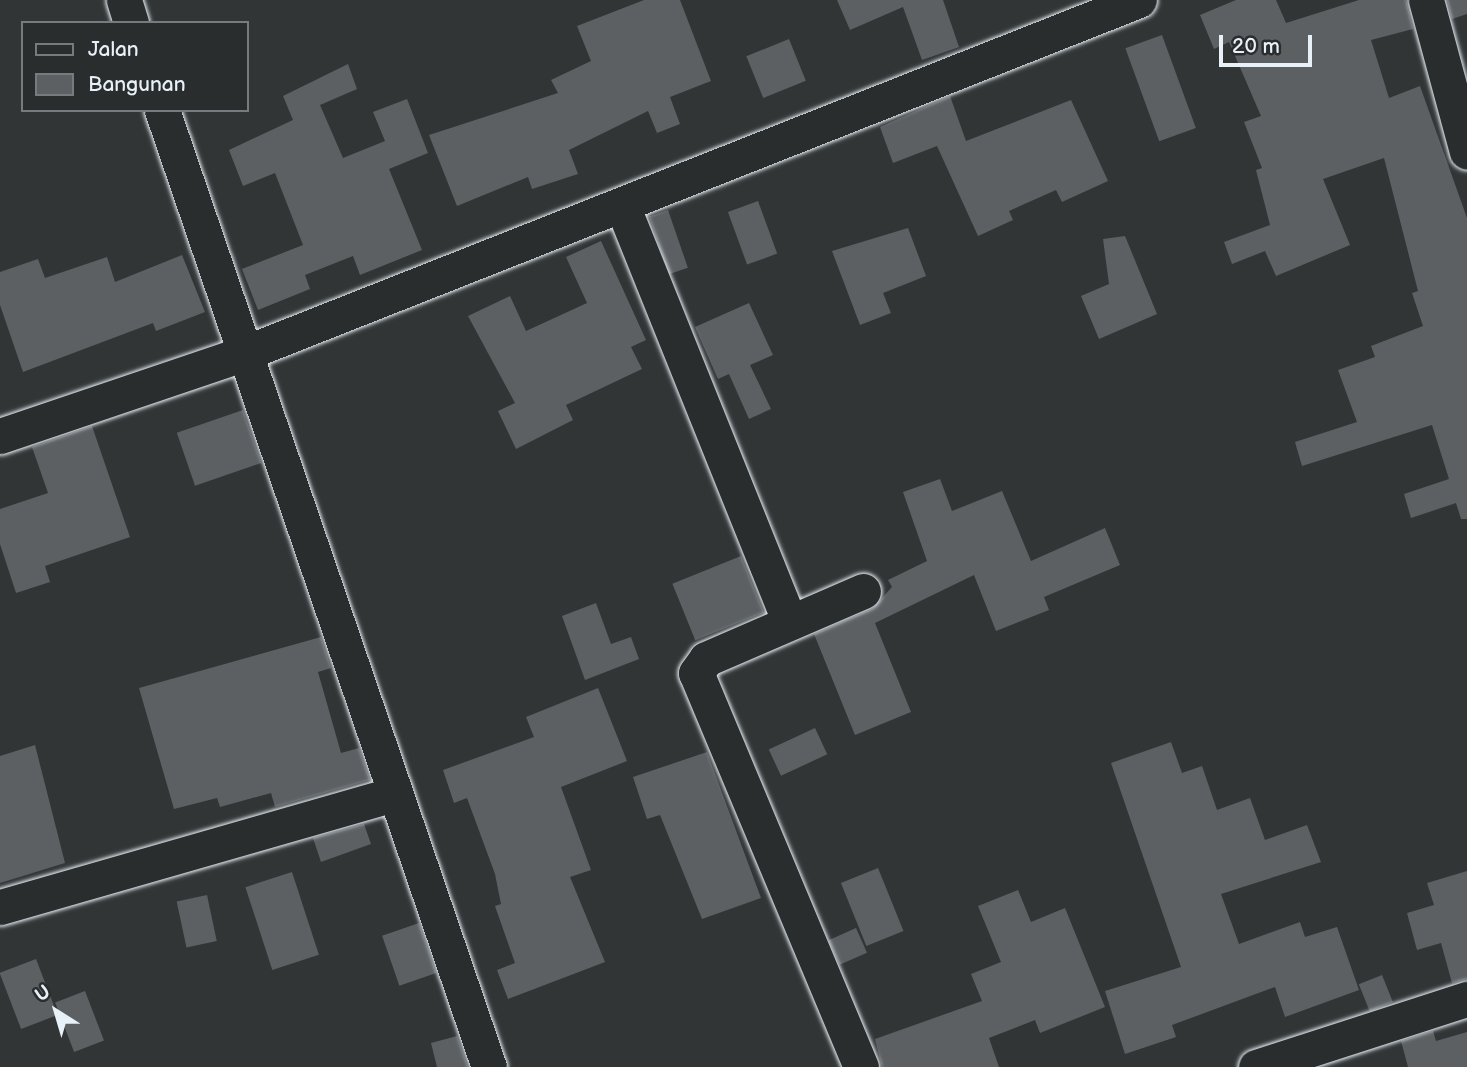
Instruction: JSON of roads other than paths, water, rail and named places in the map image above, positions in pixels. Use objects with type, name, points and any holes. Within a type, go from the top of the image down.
[{"type":"street","points":[[124,0],[130,21]]},
{"type":"street","points":[[1426,0],[1467,152]]},
{"type":"street","points":[[0,436],[245,353],[622,205],[1121,3]]},
{"type":"street","points":[[163,112],[391,795],[489,1067]]},
{"type":"street","points":[[622,205],[789,621]]},
{"type":"street","points":[[861,1067],[696,680],[706,659],[863,591]]},
{"type":"street","points":[[0,907],[391,795]]},
{"type":"street","points":[[1256,1067],[1467,999]]}]
